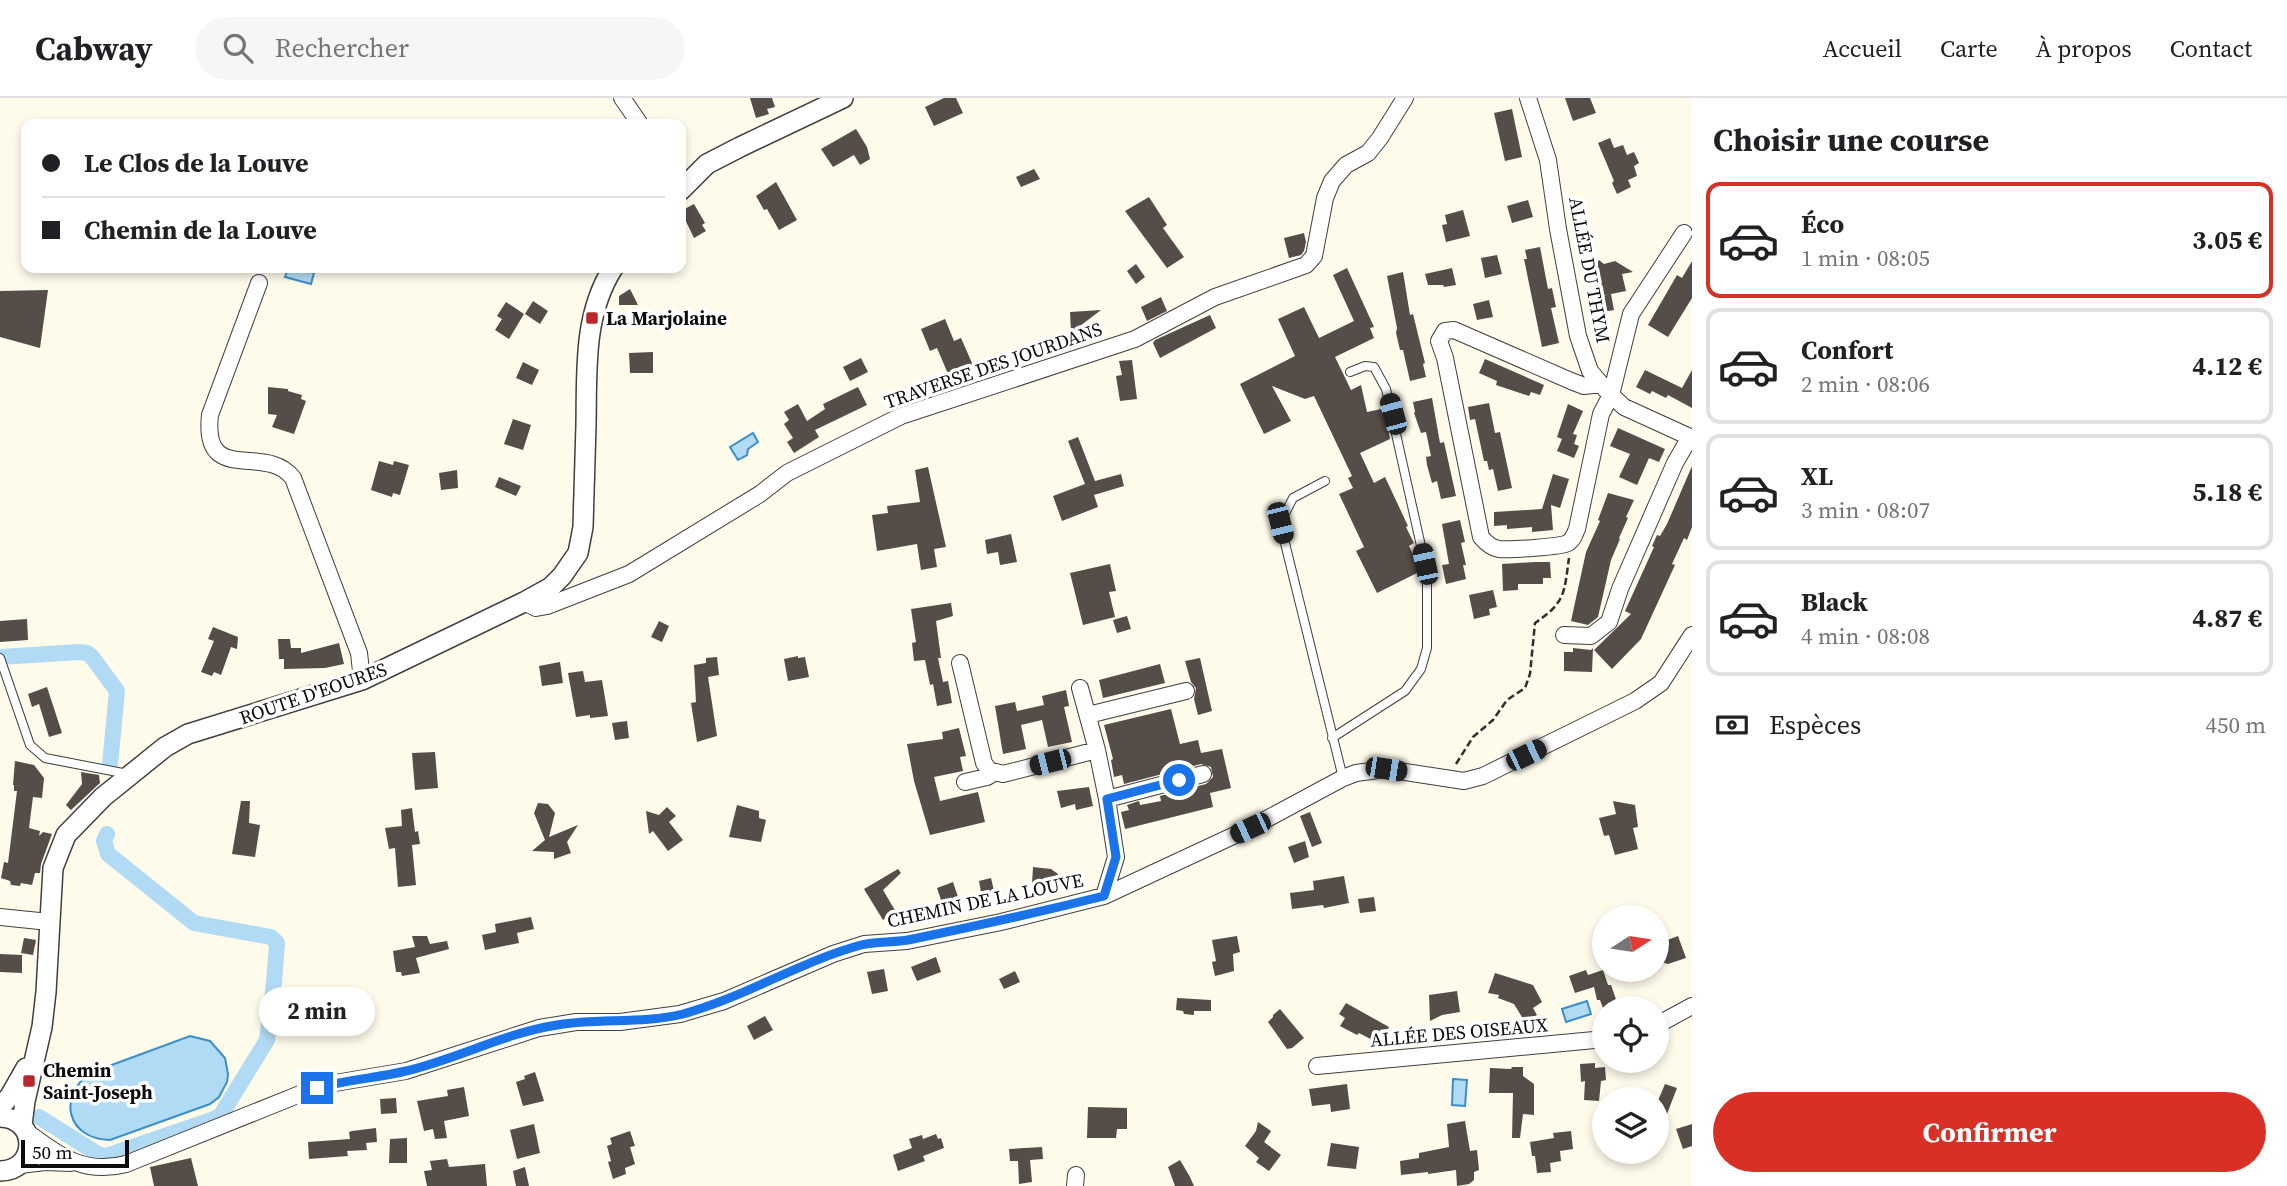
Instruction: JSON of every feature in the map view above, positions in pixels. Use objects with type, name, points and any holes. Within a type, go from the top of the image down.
[{"type":"street","points":[[622,98],[637,119]]},
{"type":"street","points":[[686,185],[708,164],[819,103],[843,98]]},
{"type":"street","name":"TRAVERSE DES JOURDANS","points":[[524,602],[536,608],[547,606],[629,574],[760,494],[787,473],[901,416],[1135,339],[1215,297],[1306,265],[1314,256],[1325,198],[1332,181],[1346,165],[1368,153],[1405,98]]},
{"type":"street","name":"ALLÉE DU THYM","points":[[1528,98],[1548,160],[1578,336],[1590,371],[1624,407],[1691,437]]},
{"type":"street","points":[[1606,389],[1584,386],[1454,330],[1445,331],[1439,341],[1445,358],[1480,537],[1487,544],[1497,549],[1565,545],[1572,539],[1577,529],[1606,389],[1631,314],[1684,233]]},
{"type":"street","name":"ROUTE D'EOURES","points":[[9,1173],[29,1149],[24,1129],[46,992],[53,868],[66,835],[103,797],[165,747],[188,734],[362,680],[524,602],[551,587],[562,576],[578,552],[583,527],[586,358],[593,312],[603,283],[610,273]]},
{"type":"street","points":[[259,283],[210,415],[208,434],[213,449],[224,457],[273,464],[286,469],[293,478],[359,653],[362,680]]},
{"type":"street","points":[[1564,635],[1591,635],[1609,622],[1620,589],[1675,463],[1691,437]]},
{"type":"street","name":"CHEMIN DE LA LOUVE","points":[[24,1129],[50,1149],[77,1163],[96,1169],[126,1164],[300,1094],[335,1083],[406,1071],[539,1028],[576,1022],[620,1022],[680,1014],[724,1001],[833,954],[864,944],[907,941],[1001,922],[1104,896],[1250,828],[1356,773],[1386,769],[1464,781],[1483,776],[1635,701],[1661,683],[1692,635]]},
{"type":"street","points":[[960,663],[984,763],[989,770],[1003,774],[1097,750]]},
{"type":"street","points":[[1080,688],[1097,750],[1116,857],[1104,896]]},
{"type":"street","points":[[1088,715],[1185,691]]},
{"type":"street","points":[[965,782],[987,777],[995,772]]},
{"type":"street","points":[[1107,799],[1203,774]]},
{"type":"street","points":[[0,917],[49,922]]},
{"type":"street","points":[[1669,1019],[1692,1006]]},
{"type":"street","name":"ALLÉE DES OISEAUX","points":[[1317,1066],[1592,1040]]},
{"type":"street","name":"ROUTE D'EOURES","points":[[0,1107],[10,1096],[35,1052]]},
{"type":"street","points":[[0,1117],[9,1117],[24,1129]]},
{"type":"street","name":"CHEMIN DE LA LOUVE","points":[[9,1173],[45,1162],[77,1163]]},
{"type":"lane","points":[[1332,738],[1405,691],[1421,669],[1427,648],[1425,564],[1386,389],[1374,367],[1365,366],[1350,372]]},
{"type":"lane","points":[[1325,481],[1293,498],[1280,523],[1343,778]]},
{"type":"lane","points":[[1,660],[30,745],[37,752],[45,758],[130,775]]},
{"type":"path","points":[[1446,778],[1473,737],[1493,720],[1507,700],[1525,688],[1532,663],[1535,624],[1552,612],[1563,598],[1572,539]]},
{"type":"water","points":[[286,273],[314,273],[311,284],[285,277]]},
{"type":"water","points":[[753,433],[758,442],[748,449],[747,455],[738,460],[730,447]]},
{"type":"water","points":[[1587,1001],[1591,1014],[1566,1022],[1562,1009]]},
{"type":"water","points":[[190,1036],[210,1041],[225,1058],[227,1082],[219,1097],[210,1104],[110,1140],[95,1138],[76,1125],[70,1104],[73,1093],[90,1073]]},
{"type":"water","points":[[1453,1079],[1467,1080],[1465,1106],[1452,1105]]},
{"type":"building","points":[[750,98],[772,98],[775,107],[767,109],[769,114],[756,118]]},
{"type":"building","points":[[944,98],[956,98],[963,113],[934,126],[925,107]]},
{"type":"building","points":[[1565,98],[1590,98],[1596,113],[1573,121]]},
{"type":"building","points":[[1512,109],[1522,157],[1505,161],[1494,113]]},
{"type":"building","points":[[856,129],[867,147],[870,159],[860,165],[854,155],[833,167],[821,149]]},
{"type":"building","points":[[1610,138],[1614,148],[1623,145],[1627,155],[1634,152],[1639,163],[1634,166],[1637,176],[1628,180],[1631,187],[1617,194],[1598,143]]},
{"type":"building","points":[[1034,169],[1040,179],[1021,187],[1016,177]]},
{"type":"building","points":[[776,182],[797,220],[779,230],[756,196]]},
{"type":"building","points":[[1149,197],[1167,225],[1163,228],[1184,257],[1167,268],[1125,211]]},
{"type":"building","points":[[1528,200],[1533,217],[1512,223],[1507,206]]},
{"type":"building","points":[[694,204],[705,223],[702,225],[706,231],[694,238],[686,221],[686,208]]},
{"type":"building","points":[[1463,210],[1470,236],[1446,242],[1442,225],[1447,224],[1445,215]]},
{"type":"building","points":[[1304,233],[1304,251],[1301,255],[1289,258],[1284,238]]},
{"type":"building","points":[[1540,247],[1548,289],[1552,288],[1556,307],[1551,308],[1559,343],[1542,347],[1524,259],[1527,259],[1525,250]]},
{"type":"building","points":[[1497,255],[1502,274],[1485,278],[1481,258]]},
{"type":"building","points":[[1599,260],[1604,264],[1615,261],[1633,272],[1622,274],[1626,291],[1601,296],[1594,267]]},
{"type":"building","points":[[1692,261],[1692,298],[1668,337],[1648,325],[1677,275],[1682,278]]},
{"type":"building","points":[[1136,264],[1145,277],[1136,284],[1127,271]]},
{"type":"building","points":[[1347,268],[1374,327],[1370,328],[1374,338],[1335,357],[1351,390],[1361,385],[1367,412],[1381,409],[1386,419],[1390,439],[1360,453],[1374,483],[1385,477],[1408,526],[1406,527],[1414,543],[1409,546],[1419,572],[1377,593],[1356,551],[1364,547],[1339,494],[1353,488],[1348,478],[1352,476],[1314,396],[1305,399],[1272,386],[1291,421],[1264,434],[1240,384],[1295,356],[1278,319],[1304,307],[1319,338],[1354,321],[1333,275]]},
{"type":"building","points":[[1452,268],[1456,285],[1428,285],[1425,274]]},
{"type":"building","points":[[1403,272],[1410,315],[1413,314],[1426,377],[1410,381],[1396,333],[1387,276]]},
{"type":"building","points":[[630,289],[638,305],[619,305],[619,296]]},
{"type":"building","points":[[48,290],[40,348],[0,337],[0,291]]},
{"type":"building","points":[[1611,294],[1614,310],[1597,313],[1594,298]]},
{"type":"building","points":[[1161,297],[1167,311],[1147,321],[1141,307]]},
{"type":"building","points":[[1489,300],[1493,317],[1477,320],[1473,304]]},
{"type":"building","points":[[533,301],[548,311],[540,324],[525,314]]},
{"type":"building","points":[[506,302],[524,314],[509,339],[495,330],[502,319],[497,316]]},
{"type":"building","points":[[1101,310],[1080,326],[1071,333],[1070,312]]},
{"type":"building","points":[[1210,315],[1216,328],[1160,358],[1153,343],[1155,340]]},
{"type":"building","points":[[945,319],[954,341],[961,338],[972,363],[974,381],[954,388],[937,348],[930,351],[921,329]]},
{"type":"building","points":[[653,352],[653,373],[630,373],[629,353]]},
{"type":"building","points":[[861,358],[868,372],[850,381],[843,367]]},
{"type":"building","points":[[1485,359],[1544,385],[1540,395],[1531,392],[1529,396],[1496,385],[1497,381],[1479,373]]},
{"type":"building","points":[[1132,360],[1137,399],[1120,401],[1116,376],[1122,375],[1119,361]]},
{"type":"building","points":[[523,362],[539,370],[532,385],[516,378]]},
{"type":"building","points":[[1645,370],[1682,388],[1692,370],[1692,408],[1668,395],[1666,398],[1652,391],[1650,394],[1636,387]]},
{"type":"building","points":[[268,387],[288,389],[302,395],[301,399],[306,401],[294,434],[272,427],[277,415],[268,414]]},
{"type":"building","points":[[858,387],[867,405],[815,430],[819,437],[794,453],[787,442],[793,438],[784,424],[789,420],[784,412],[798,404],[807,421],[825,409],[823,404]]},
{"type":"building","points":[[1432,398],[1440,443],[1444,442],[1456,496],[1441,499],[1437,481],[1432,483],[1426,457],[1431,456],[1426,432],[1421,433],[1413,402]]},
{"type":"building","points":[[1489,403],[1495,433],[1500,432],[1512,488],[1498,491],[1493,469],[1489,470],[1487,461],[1484,461],[1475,419],[1470,420],[1468,407]]},
{"type":"building","points":[[1568,404],[1583,411],[1573,434],[1577,435],[1574,444],[1579,446],[1574,458],[1557,451],[1562,439],[1557,437]]},
{"type":"building","points":[[513,419],[531,425],[523,450],[504,444]]},
{"type":"building","points":[[1618,428],[1665,449],[1659,462],[1649,458],[1637,485],[1619,477],[1630,454],[1610,446]]},
{"type":"building","points":[[1078,437],[1095,481],[1121,474],[1124,486],[1094,495],[1098,507],[1062,521],[1053,496],[1085,484],[1068,441]]},
{"type":"building","points":[[379,461],[393,465],[394,461],[409,465],[400,495],[393,493],[392,497],[371,490]]},
{"type":"building","points":[[1692,466],[1692,527],[1687,540],[1684,538],[1672,564],[1675,565],[1641,639],[1612,669],[1594,650],[1631,614],[1625,611],[1657,535],[1660,536],[1667,524]]},
{"type":"building","points":[[928,467],[946,547],[934,549],[937,567],[921,570],[917,544],[877,551],[872,515],[888,513],[887,506],[920,502],[915,470]]},
{"type":"building","points":[[457,470],[458,488],[441,490],[439,473]]},
{"type":"building","points":[[1553,474],[1569,479],[1560,508],[1551,505],[1553,530],[1532,532],[1532,527],[1507,529],[1507,525],[1494,526],[1494,512],[1542,509]]},
{"type":"building","points":[[499,477],[521,486],[516,496],[495,487]]},
{"type":"building","points":[[1608,493],[1634,500],[1611,560],[1598,617],[1588,625],[1571,621],[1586,552],[1600,521],[1598,520]]},
{"type":"building","points":[[1460,520],[1465,542],[1461,543],[1466,579],[1446,584],[1442,565],[1449,564],[1442,524]]},
{"type":"building","points":[[1011,534],[1017,562],[1000,565],[998,552],[987,554],[985,540]]},
{"type":"building","points":[[1550,562],[1551,578],[1543,578],[1543,584],[1518,584],[1518,590],[1503,591],[1502,564]]},
{"type":"building","points":[[1110,564],[1116,591],[1109,592],[1115,617],[1083,625],[1070,573]]},
{"type":"building","points":[[1493,590],[1497,607],[1489,609],[1490,615],[1474,619],[1469,595]]},
{"type":"building","points":[[951,603],[953,616],[936,621],[941,658],[938,658],[943,682],[948,681],[952,703],[937,706],[925,660],[914,661],[912,643],[916,642],[911,609]]},
{"type":"building","points":[[1127,616],[1131,629],[1117,633],[1113,620]]},
{"type":"building","points":[[27,619],[28,640],[0,642],[0,621]]},
{"type":"building","points":[[659,621],[669,626],[662,642],[651,637]]},
{"type":"building","points":[[213,627],[238,637],[237,649],[231,647],[221,675],[214,672],[212,676],[201,672],[214,641],[208,639]]},
{"type":"building","points":[[278,639],[290,639],[291,648],[301,648],[301,653],[339,643],[344,664],[325,668],[284,669],[284,659],[279,659]]},
{"type":"building","points":[[1573,648],[1593,648],[1592,672],[1564,671],[1564,652],[1573,652]]},
{"type":"building","points":[[717,657],[719,675],[708,677],[717,736],[697,742],[691,703],[696,702],[694,665],[706,663],[706,658]]},
{"type":"building","points":[[805,657],[809,677],[788,681],[784,659]]},
{"type":"building","points":[[1200,658],[1212,711],[1198,715],[1194,699],[1196,688],[1191,682],[1185,661]]},
{"type":"building","points":[[560,662],[563,683],[542,686],[539,666]]},
{"type":"building","points":[[1160,664],[1165,683],[1103,698],[1099,680]]},
{"type":"building","points":[[583,671],[585,682],[602,680],[608,716],[576,717],[568,673]]},
{"type":"building","points":[[47,687],[62,733],[49,737],[39,704],[32,707],[28,694]]},
{"type":"building","points":[[1066,690],[1069,706],[1064,707],[1072,742],[1048,747],[1042,720],[1021,725],[1026,749],[1003,754],[995,706],[1015,702],[1017,711],[1044,705],[1042,696]]},
{"type":"building","points":[[1171,709],[1180,744],[1198,740],[1201,753],[1222,749],[1231,788],[1210,793],[1213,807],[1125,829],[1121,812],[1129,810],[1127,805],[1139,801],[1140,805],[1161,801],[1160,796],[1206,784],[1213,777],[1211,767],[1201,764],[1124,784],[1122,775],[1114,777],[1113,759],[1104,725]]},
{"type":"building","points":[[627,721],[629,738],[615,740],[612,723]]},
{"type":"building","points":[[959,728],[966,756],[960,757],[963,771],[934,777],[940,801],[978,792],[985,822],[930,835],[914,781],[907,744],[943,739],[942,732]]},
{"type":"building","points":[[435,752],[438,788],[415,790],[412,753]]},
{"type":"building","points":[[15,761],[34,765],[44,778],[42,798],[33,797],[29,828],[40,831],[39,836],[43,832],[52,834],[40,873],[35,873],[32,885],[11,885],[10,881],[1,878],[4,862],[8,863],[17,791],[14,791],[13,785]]},
{"type":"building","points":[[81,772],[99,775],[100,783],[71,810],[66,805],[82,784]]},
{"type":"building","points":[[1089,787],[1093,806],[1076,810],[1075,804],[1061,808],[1057,791]]},
{"type":"building","points":[[241,801],[250,801],[249,823],[260,825],[255,857],[232,854]]},
{"type":"building","points":[[1613,801],[1635,805],[1638,827],[1633,828],[1638,849],[1615,855],[1609,835],[1604,836],[1599,818],[1616,814]]},
{"type":"building","points":[[538,803],[548,804],[555,813],[549,837],[578,825],[567,842],[571,853],[554,859],[554,852],[532,851],[545,840],[534,813]]},
{"type":"building","points":[[737,805],[759,811],[759,818],[766,820],[761,842],[729,837]]},
{"type":"building","points":[[667,807],[676,816],[669,822],[683,840],[668,851],[653,831],[649,834],[646,811],[659,815]]},
{"type":"building","points":[[412,808],[415,832],[418,831],[420,844],[412,845],[416,885],[398,887],[395,848],[389,849],[385,828],[402,826],[401,810]]},
{"type":"building","points":[[1310,812],[1322,843],[1312,847],[1300,816]]},
{"type":"building","points":[[1305,841],[1309,857],[1294,863],[1288,847]]},
{"type":"building","points":[[1033,867],[1051,869],[1058,874],[1057,885],[1032,884]]},
{"type":"building","points":[[898,869],[901,873],[883,890],[896,912],[883,920],[864,889]]},
{"type":"building","points":[[1344,876],[1349,903],[1324,908],[1323,905],[1292,909],[1290,893],[1314,890],[1313,881]]},
{"type":"building","points":[[991,878],[995,895],[982,898],[979,881]]},
{"type":"building","points":[[953,882],[959,900],[956,901],[958,908],[945,912],[937,888]]},
{"type":"building","points":[[1374,897],[1376,911],[1360,913],[1358,899]]},
{"type":"building","points":[[531,917],[534,929],[517,933],[519,943],[485,950],[482,935],[496,932],[495,924]]},
{"type":"building","points":[[412,936],[427,936],[430,944],[447,941],[449,949],[416,958],[420,973],[402,976],[401,972],[396,972],[393,951],[415,947]]},
{"type":"building","points":[[1237,936],[1240,952],[1233,954],[1234,971],[1215,976],[1212,962],[1216,961],[1212,940]]},
{"type":"building","points":[[1678,936],[1686,958],[1670,963],[1670,939]]},
{"type":"building","points":[[24,938],[36,940],[33,955],[21,953]]},
{"type":"building","points":[[0,954],[22,955],[22,973],[0,972]]},
{"type":"building","points":[[936,957],[941,972],[917,981],[911,967]]},
{"type":"building","points":[[884,969],[888,991],[872,994],[867,972]]},
{"type":"building","points":[[1586,970],[1588,975],[1592,974],[1592,982],[1607,982],[1611,985],[1615,996],[1596,996],[1594,987],[1575,993],[1569,976]]},
{"type":"building","points":[[1015,971],[1020,982],[1004,989],[999,979]]},
{"type":"building","points":[[1495,973],[1533,985],[1542,1002],[1533,1008],[1537,1015],[1525,1022],[1514,1004],[1498,998],[1499,995],[1488,993]]},
{"type":"building","points":[[1457,991],[1460,1012],[1442,1015],[1430,1021],[1429,995]]},
{"type":"building","points":[[1177,998],[1211,1000],[1211,1011],[1184,1014],[1183,1011],[1176,1010]]},
{"type":"building","points":[[1346,1003],[1389,1027],[1380,1044],[1340,1026],[1345,1018],[1339,1014]]},
{"type":"building","points":[[1280,1009],[1304,1038],[1292,1048],[1287,1049],[1268,1022]]},
{"type":"building","points":[[765,1016],[773,1030],[754,1040],[747,1026]]},
{"type":"building","points":[[1592,1063],[1592,1073],[1605,1073],[1606,1080],[1601,1081],[1600,1087],[1592,1087],[1592,1101],[1584,1100],[1585,1081],[1581,1082],[1580,1064]]},
{"type":"building","points":[[1523,1067],[1523,1076],[1534,1084],[1534,1115],[1523,1114],[1520,1138],[1512,1138],[1513,1093],[1489,1093],[1490,1068]]},
{"type":"building","points":[[535,1072],[544,1101],[523,1106],[516,1082]]},
{"type":"building","points":[[1347,1084],[1350,1109],[1331,1112],[1330,1104],[1312,1106],[1309,1089]]},
{"type":"building","points":[[1665,1084],[1677,1088],[1669,1109],[1669,1087],[1664,1087]]},
{"type":"building","points":[[464,1087],[469,1116],[444,1121],[447,1138],[435,1139],[433,1129],[424,1131],[417,1101],[448,1096],[447,1090]]},
{"type":"building","points":[[396,1098],[397,1113],[381,1114],[380,1099]]},
{"type":"building","points":[[1088,1107],[1127,1108],[1127,1129],[1117,1129],[1116,1138],[1087,1138]]},
{"type":"building","points":[[1465,1121],[1470,1151],[1477,1150],[1479,1170],[1474,1172],[1474,1180],[1469,1184],[1457,1186],[1456,1170],[1401,1175],[1400,1161],[1419,1158],[1419,1153],[1449,1147],[1447,1124]]},
{"type":"building","points":[[1258,1122],[1271,1131],[1264,1142],[1281,1155],[1269,1171],[1256,1162],[1259,1158],[1245,1146],[1256,1131]]},
{"type":"building","points":[[534,1124],[540,1153],[517,1159],[510,1130]]},
{"type":"building","points":[[1692,1124],[1692,1146],[1683,1149],[1676,1129]]},
{"type":"building","points":[[376,1128],[377,1142],[366,1143],[367,1150],[347,1151],[348,1156],[309,1159],[308,1142],[350,1139],[349,1132]]},
{"type":"building","points":[[630,1131],[635,1146],[630,1147],[635,1164],[625,1168],[626,1174],[613,1179],[607,1146],[612,1144],[610,1138]]},
{"type":"building","points":[[1571,1131],[1573,1149],[1560,1151],[1561,1161],[1550,1163],[1551,1172],[1537,1173],[1530,1142],[1554,1138],[1553,1133]]},
{"type":"building","points":[[936,1134],[938,1139],[941,1138],[944,1148],[923,1156],[925,1161],[898,1171],[893,1155],[912,1148],[909,1139],[922,1135],[923,1139]]},
{"type":"building","points":[[407,1138],[407,1163],[389,1163],[390,1139]]},
{"type":"building","points":[[1331,1143],[1359,1147],[1356,1169],[1327,1166]]},
{"type":"building","points":[[1042,1147],[1043,1159],[1030,1160],[1032,1182],[1019,1184],[1018,1161],[1010,1161],[1009,1149]]},
{"type":"building","points":[[191,1158],[198,1186],[154,1186],[150,1167]]},
{"type":"building","points":[[447,1159],[449,1167],[485,1164],[487,1186],[427,1186],[424,1171],[432,1170],[430,1161]]},
{"type":"building","points":[[1180,1160],[1194,1186],[1175,1186],[1168,1167]]},
{"type":"building","points":[[525,1167],[529,1186],[516,1186],[513,1171]]},
{"type":"waterway","points":[[0,657],[79,652],[92,657],[117,691],[110,765]]},
{"type":"waterway","points":[[39,1117],[98,1154],[106,1156],[221,1115],[267,1040],[277,943],[271,937],[194,923],[108,854],[104,841],[107,834]]},
{"type":"place","name":"La Marjolaine","points":[[592,318]]},
{"type":"place","name":"Chemin Saint-Joseph","points":[[29,1081]]},
{"type":"route","points":[[317,1088],[406,1071],[539,1028],[576,1022],[620,1022],[680,1014],[724,1001],[833,954],[864,944],[907,941],[1001,922],[1104,896],[1116,857],[1107,799],[1179,780]]}]
